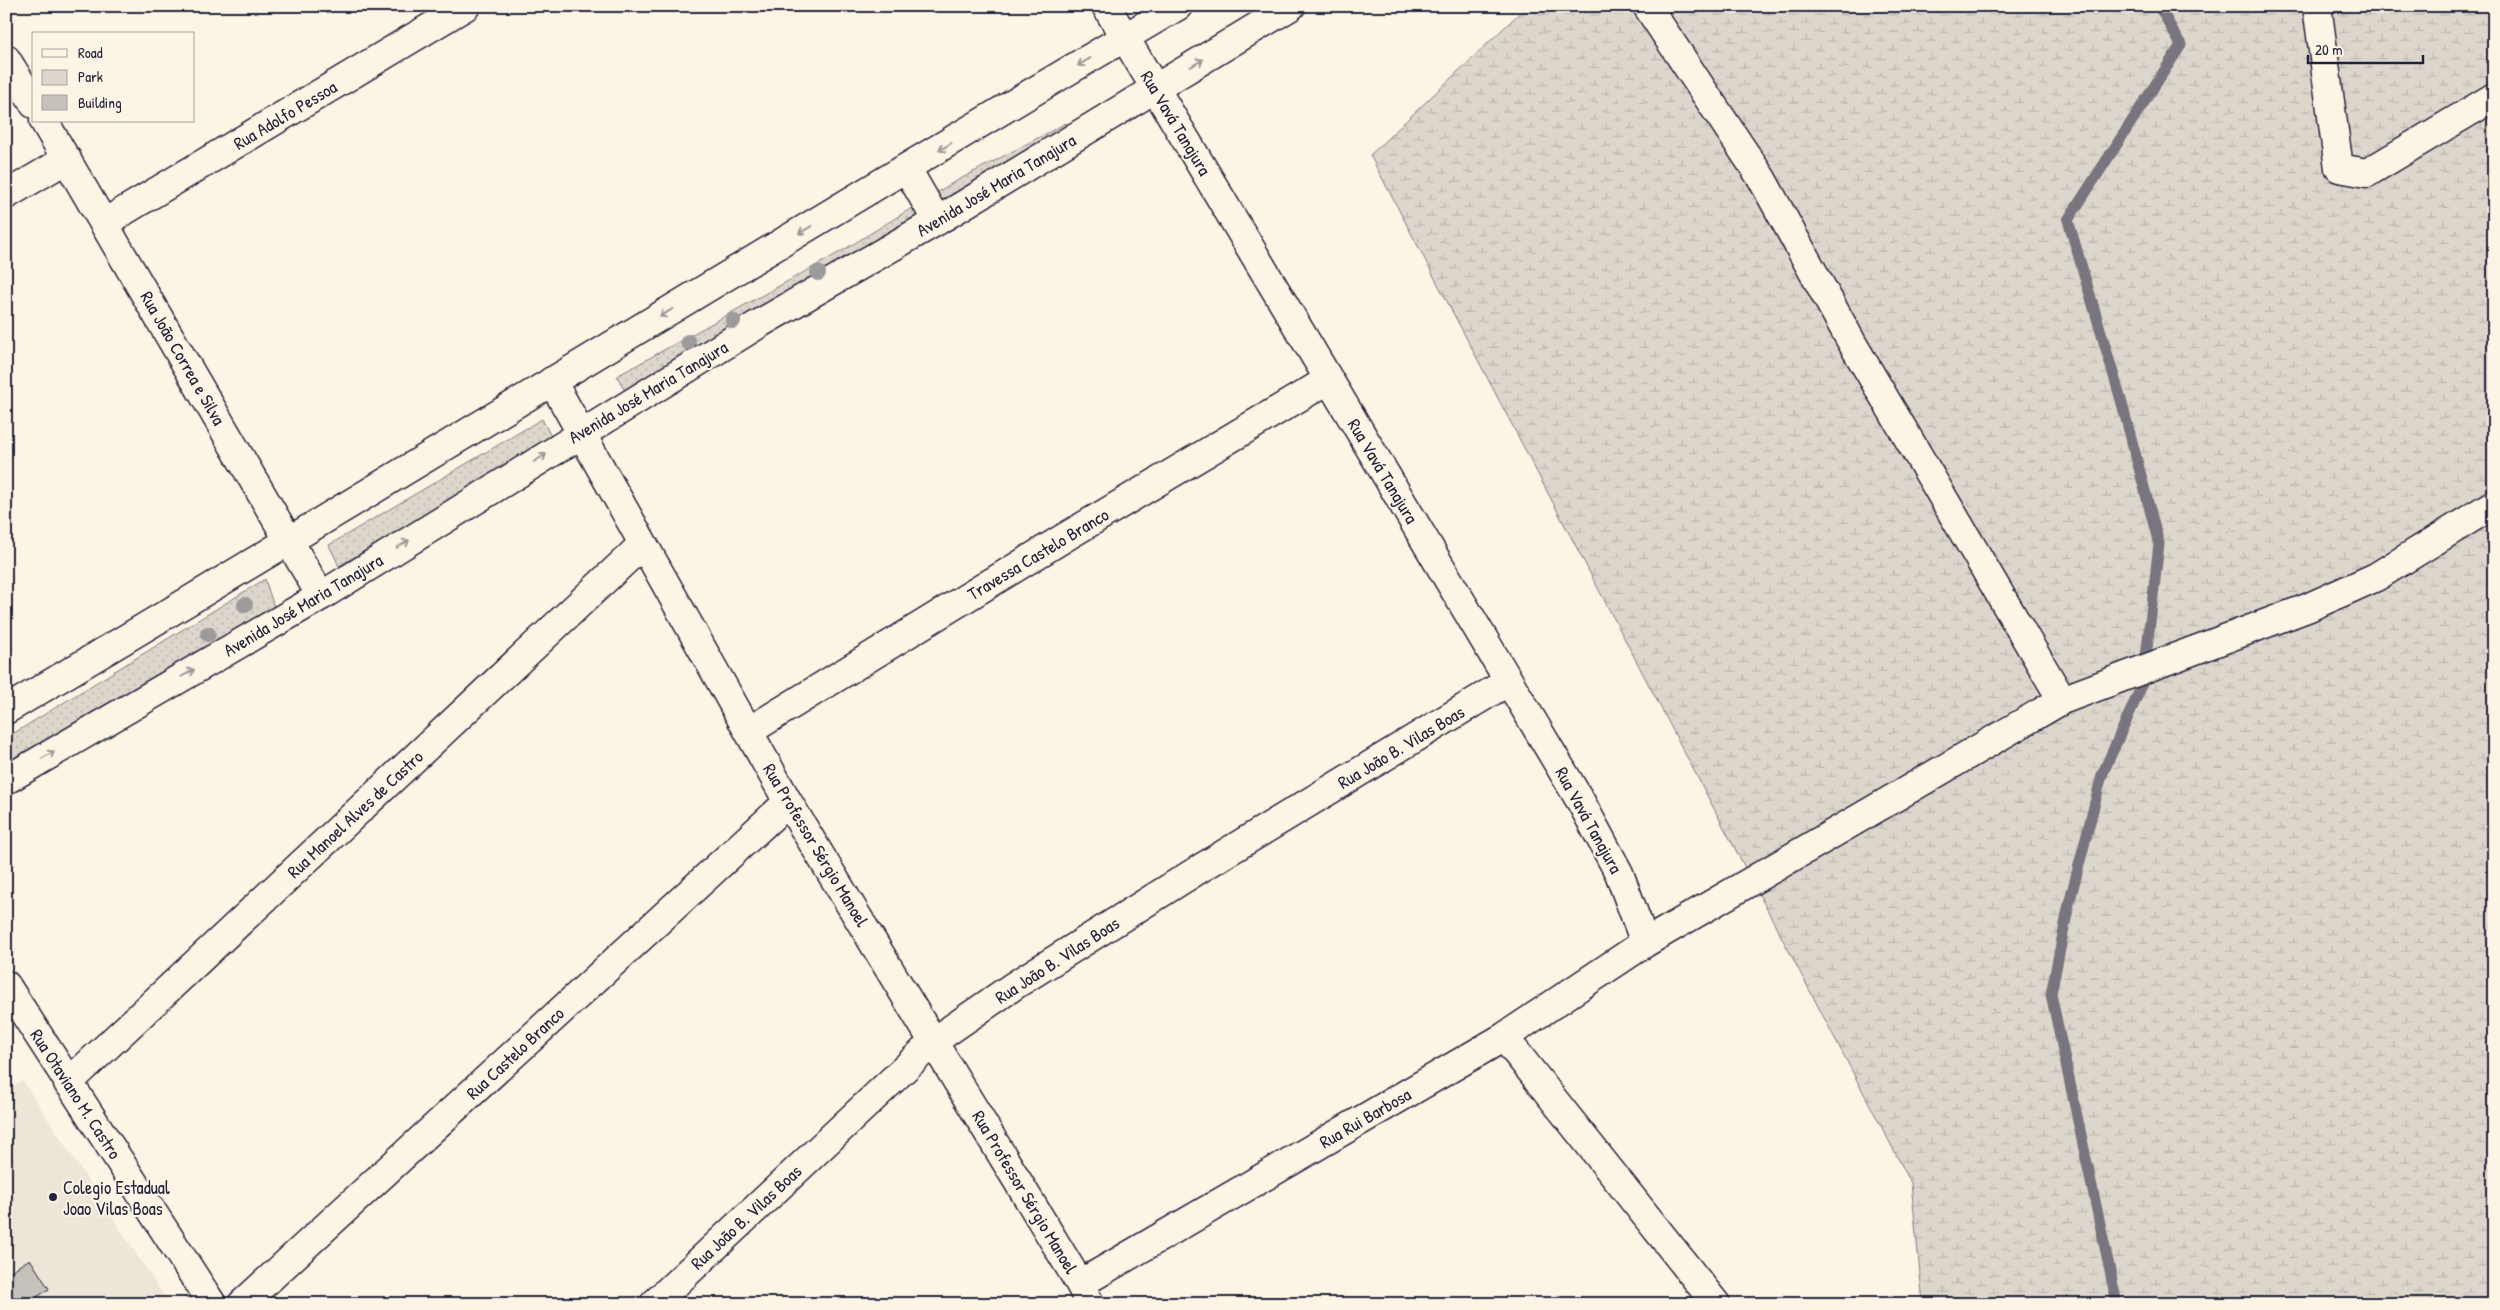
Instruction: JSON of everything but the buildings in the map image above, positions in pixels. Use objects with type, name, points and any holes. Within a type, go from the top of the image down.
[{"type":"street","name":"Rua Adolfo Pessoa","points":[[104,223],[466,6]]},
{"type":"street","name":"Rua Vavá Tanajura","points":[[1106,6],[1581,802],[1619,873],[1645,943]]},
{"type":"street","points":[[6,710],[290,542],[552,381],[1178,6]]},
{"type":"street","name":"Avenida José Maria Tanajura","points":[[6,780],[321,596],[757,325],[936,221],[1291,6]]},
{"type":"street","points":[[1648,6],[1762,179],[1851,341],[2062,700]]},
{"type":"street","points":[[2317,6],[2339,168],[2367,173],[2494,96]]},
{"type":"street","points":[[6,59],[32,101]]},
{"type":"street","name":"Rua João Correa e Silva","points":[[45,122],[321,596]]},
{"type":"street","points":[[6,195],[67,159]]},
{"type":"street","points":[[907,169],[936,221]]},
{"type":"street","name":"Travessa Castelo Branco","points":[[749,731],[1067,536],[1328,380]]},
{"type":"street","name":"Rua Professor Sérgio Manoel","points":[[552,381],[642,545],[788,802],[1085,1294]]},
{"type":"street","name":"Rua Rui Barbosa","points":[[1085,1294],[1504,1037],[1645,943],[2062,700],[2307,608],[2376,577],[2494,504]]},
{"type":"street","name":"Rua Manoel Alves de Castro","points":[[68,1083],[642,545]]},
{"type":"street","name":"Rua João B. Vilas Boas","points":[[654,1304],[934,1041],[1015,985],[1201,868],[1509,680]]},
{"type":"street","name":"Rua Castelo Branco","points":[[242,1304],[788,802]]},
{"type":"street","name":"Rua Otaviano M. Castro","points":[[6,985],[212,1304]]},
{"type":"street","points":[[1504,1037],[1716,1304]]},
{"type":"shaded area","name":"Colegio Estadual Joao Vilas Boas","points":[[23,1081],[169,1304],[6,1304],[6,1090]]},
{"type":"green space","points":[[1527,6],[2494,6],[2494,1304],[1923,1304],[1911,1183],[1370,155]]},
{"type":"green space","points":[[1066,123],[1072,136],[626,393],[617,376],[842,251],[949,185]]},
{"type":"green space","points":[[542,419],[553,440],[339,566],[329,545]]},
{"type":"green space","points":[[265,579],[274,607],[6,769],[6,738]]},
{"type":"waterway","points":[[2117,1304],[2051,994],[2069,904],[2102,775],[2143,683],[2159,544],[2121,400],[2068,220],[2181,45],[2159,6]]},
{"type":"place","name":"Colegio Estadual Joao Vilas Boas","points":[[53,1197]]}]
